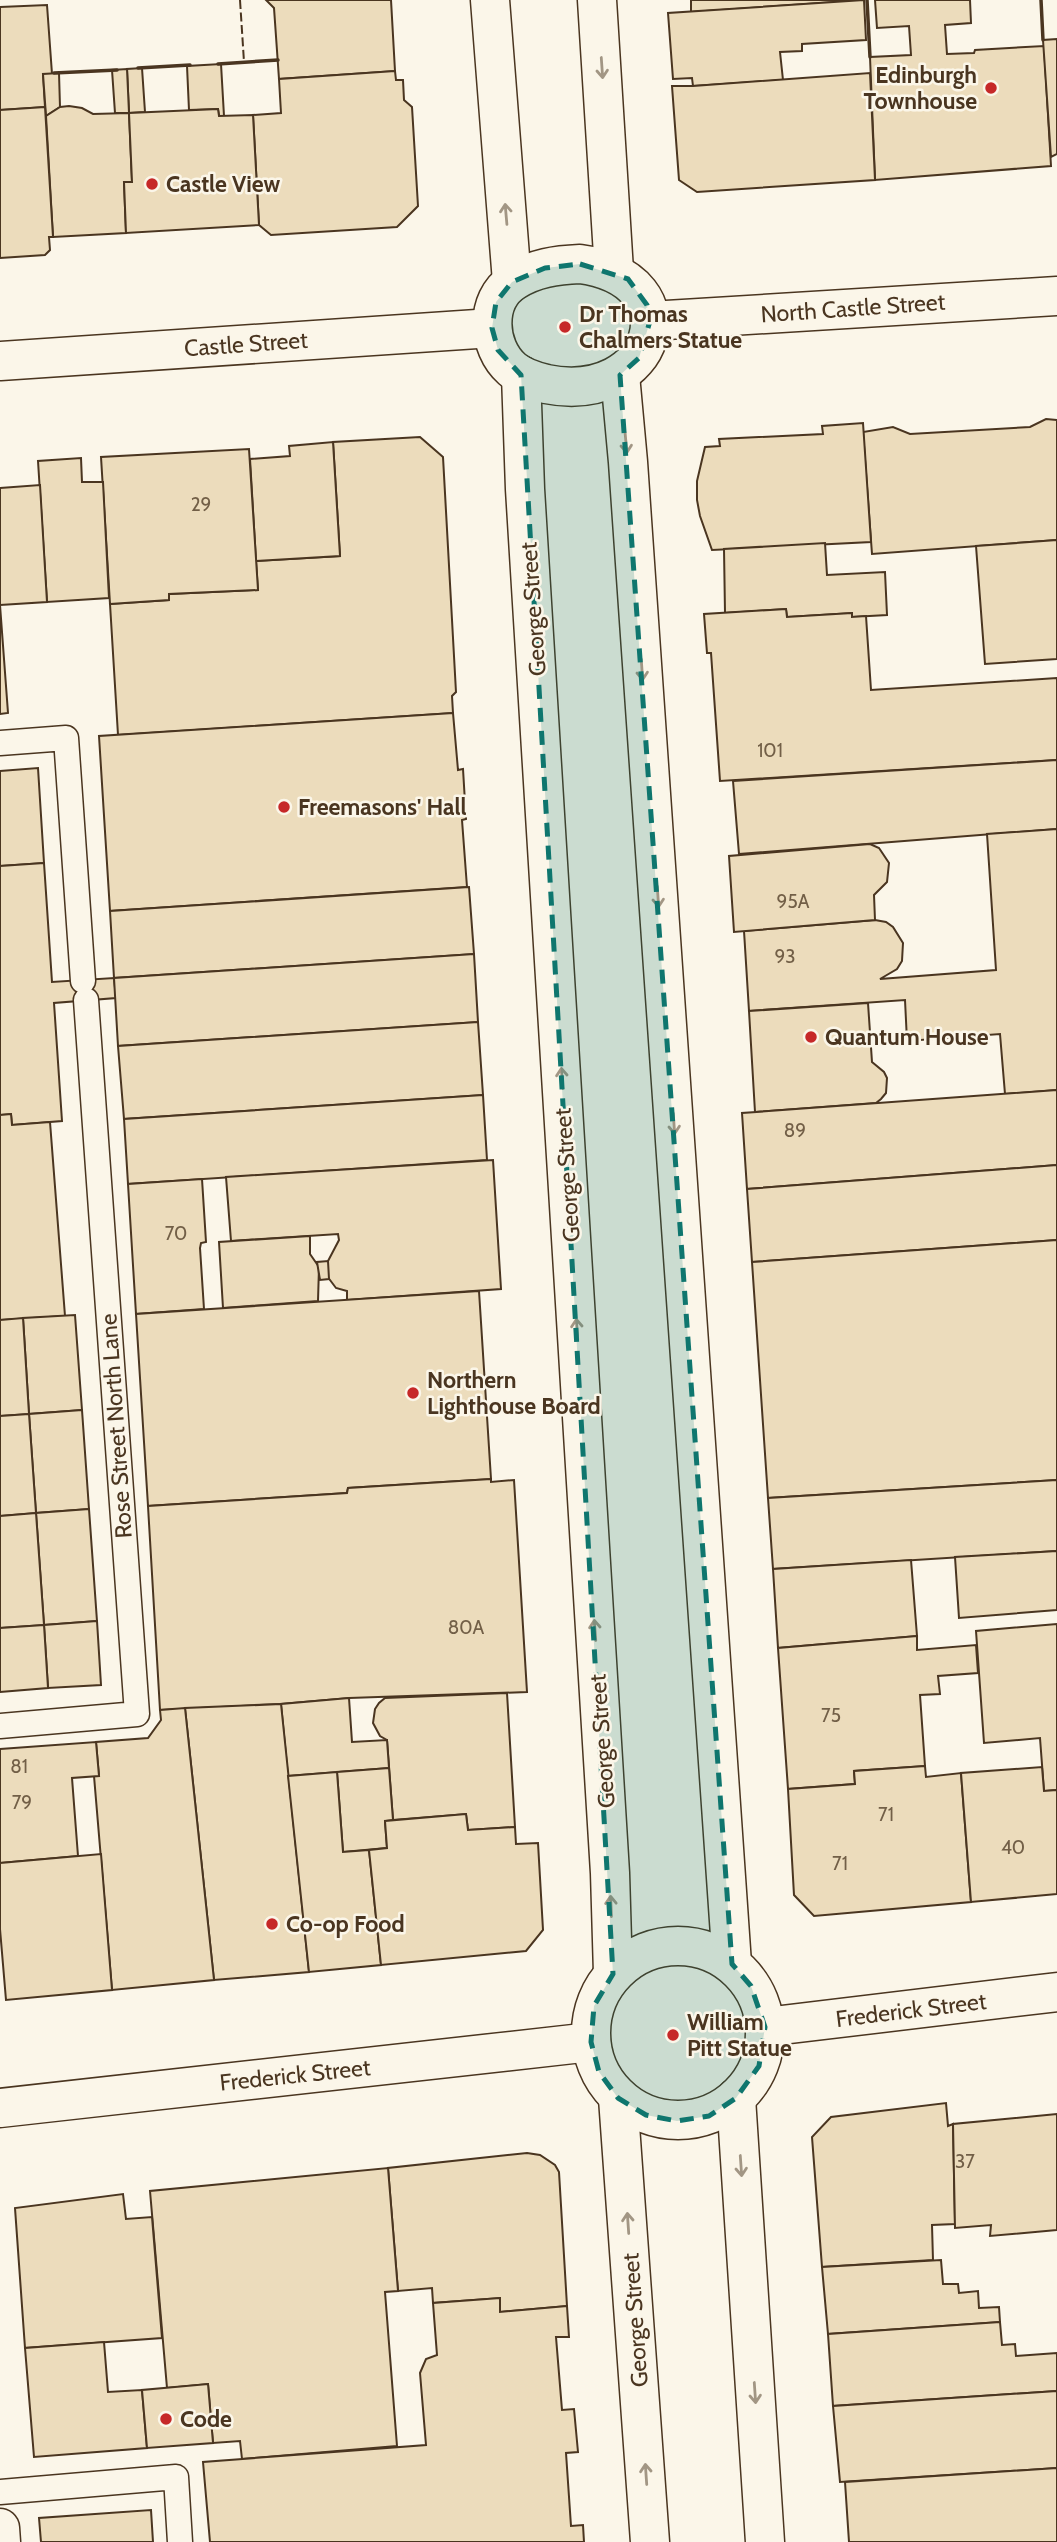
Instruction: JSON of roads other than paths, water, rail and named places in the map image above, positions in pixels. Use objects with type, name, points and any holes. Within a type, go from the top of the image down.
[{"type":"street","points":[[490,0],[512,282]]},
{"type":"street","points":[[597,0],[614,271]]},
{"type":"street","points":[[580,264],[614,271],[628,279],[647,305],[650,321],[649,333],[639,358],[620,375],[596,384],[545,384],[521,375],[512,369],[498,350],[492,328],[496,302],[512,282],[527,273],[580,264]]},
{"type":"street","name":"North Castle Street","points":[[650,321],[1057,296]]},
{"type":"street","name":"Castle Street","points":[[0,361],[492,328]]},
{"type":"street","name":"George Street","points":[[521,375],[525,489],[610,1873],[613,1974]]},
{"type":"street","points":[[620,375],[732,1964]]},
{"type":"street","points":[[662,1947],[698,1948],[716,1954],[732,1964],[751,1986],[758,1999],[765,2027],[759,2066],[736,2098],[709,2116],[677,2121],[646,2115],[618,2098],[599,2072],[591,2042],[590,2024],[594,2006],[613,1974],[643,1952],[662,1947]]},
{"type":"street","name":"Frederick Street","points":[[765,2027],[1057,1993]]},
{"type":"street","name":"Frederick Street","points":[[0,2108],[591,2042]]},
{"type":"street","name":"George Street","points":[[618,2098],[650,2542]]},
{"type":"street","points":[[736,2098],[765,2542]]},
{"type":"street","points":[[0,2528],[1,2542]]},
{"type":"lane","name":"Rose Street North Lane","points":[[0,743],[66,738],[137,1714],[0,1726]]},
{"type":"lane","points":[[0,2492],[176,2477],[180,2542]]},
{"type":"place","name":"Edinburgh Townhouse","points":[[991,88]]},
{"type":"place","name":"Castle View","points":[[152,184]]},
{"type":"place","name":"Dr Thomas Chalmers Statue","points":[[565,327]]},
{"type":"place","name":"Freemasons' Hall","points":[[284,807]]},
{"type":"place","name":"Quantum House","points":[[811,1037]]},
{"type":"place","name":"Northern Lighthouse Board","points":[[413,1393]]},
{"type":"place","name":"Co-op Food","points":[[272,1924]]},
{"type":"place","name":"William Pitt Statue","points":[[673,2035]]},
{"type":"place","name":"Code","points":[[166,2419]]}]
